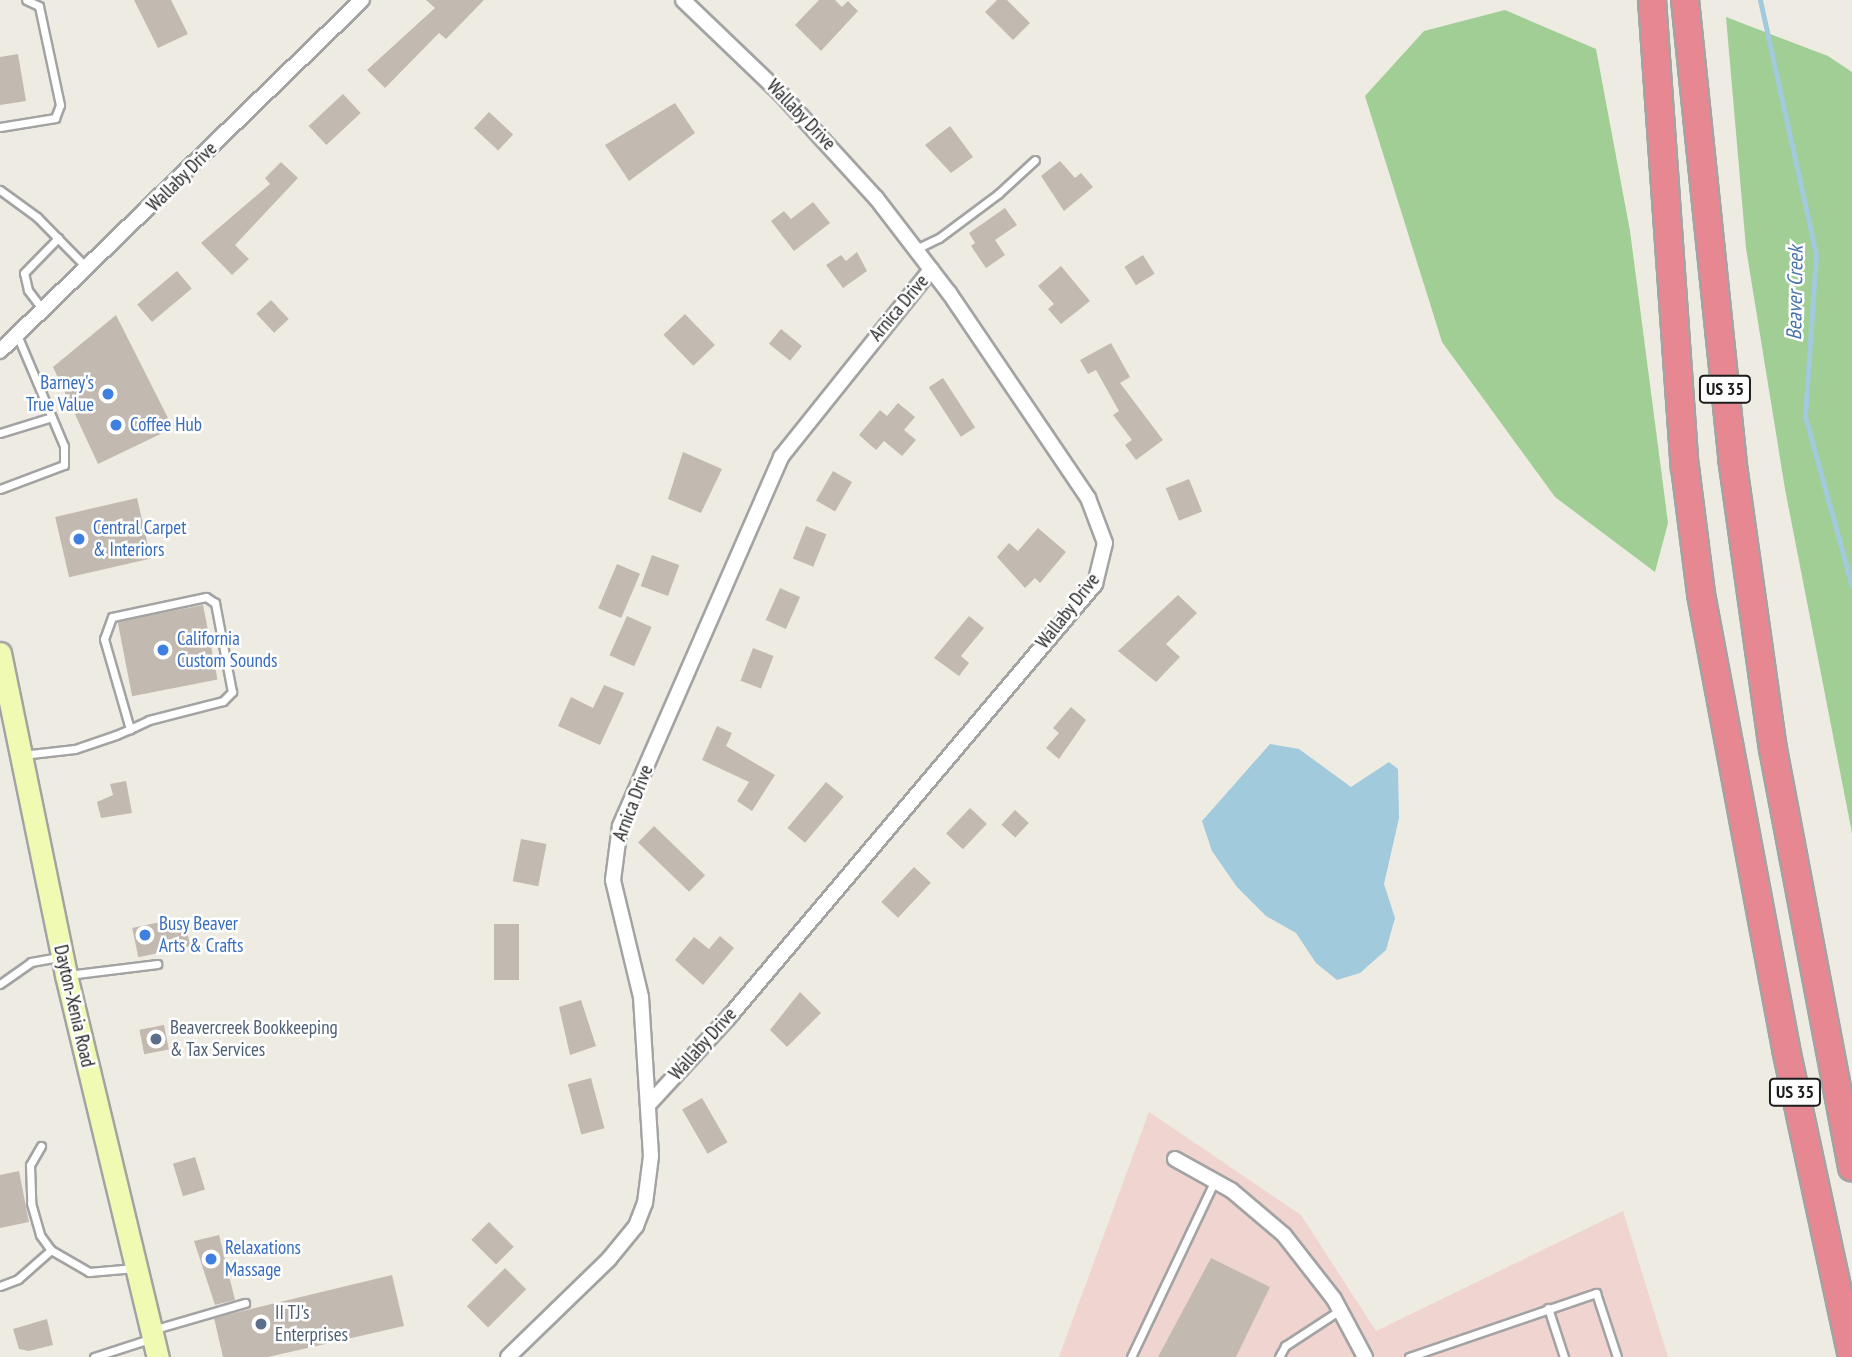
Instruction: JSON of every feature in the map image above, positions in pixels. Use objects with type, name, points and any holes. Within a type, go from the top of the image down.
[{"type":"highway","name":"US 35","points":[[1685,0],[1732,458],[1773,749],[1852,1168]]},
{"type":"highway","name":"US 35","points":[[1652,9],[1685,467],[1721,707],[1786,1049],[1852,1356]]},
{"type":"main road","name":"Dayton-Xenia Road","points":[[0,653],[64,965],[154,1342]]},
{"type":"street","name":"Wallaby Drive","points":[[0,351],[88,269],[362,0]]},
{"type":"street","name":"Wallaby Drive","points":[[649,1104],[729,1017],[1095,584],[1102,569],[1102,527],[1088,498],[931,270],[831,145],[683,0]]},
{"type":"street","name":"Arnica Drive","points":[[508,1357],[590,1279],[636,1226],[650,1173],[649,1104],[641,997],[613,880],[620,826],[781,457],[795,434],[931,270]]},
{"type":"street","points":[[1175,1159],[1215,1180],[1284,1235],[1341,1310],[1365,1357]]},
{"type":"lane","points":[[0,127],[55,118],[61,105],[39,6],[26,0]]},
{"type":"lane","points":[[915,249],[939,238],[999,194],[1035,160]]},
{"type":"lane","points":[[0,190],[58,238],[88,269]]},
{"type":"lane","points":[[43,311],[28,290],[24,272],[58,238]]},
{"type":"lane","points":[[0,489],[64,465],[64,446],[17,335]]},
{"type":"lane","points":[[0,432],[52,417]]},
{"type":"lane","points":[[21,755],[75,749],[223,701],[232,692],[215,603],[206,597],[112,617],[104,639],[130,729]]},
{"type":"lane","points":[[0,984],[31,962],[64,965],[157,964]]},
{"type":"lane","points":[[41,1146],[30,1165],[31,1203],[40,1235],[51,1250],[89,1272],[136,1268]]},
{"type":"lane","points":[[1131,1357],[1215,1180]]},
{"type":"lane","points":[[0,1286],[18,1279],[51,1250]]},
{"type":"lane","points":[[1409,1357],[1596,1293],[1618,1357]]},
{"type":"lane","points":[[94,1357],[154,1342],[245,1303]]},
{"type":"lane","points":[[1548,1308],[1564,1357]]},
{"type":"lane","points":[[1279,1357],[1285,1346],[1341,1310]]},
{"type":"shaded area","points":[[1149,1112],[1301,1215],[1376,1331],[1623,1211],[1668,1357],[1059,1357]]},
{"type":"green space","points":[[1505,10],[1596,49],[1630,231],[1668,523],[1655,572],[1555,497],[1442,342],[1365,96],[1424,31]]},
{"type":"green space","points":[[1726,17],[1828,56],[1852,72],[1852,833],[1785,489],[1746,248]]},
{"type":"water","points":[[1270,744],[1299,749],[1351,787],[1389,762],[1398,769],[1399,818],[1384,884],[1395,918],[1386,950],[1360,973],[1337,980],[1316,963],[1296,933],[1266,916],[1237,887],[1212,851],[1202,821]]},
{"type":"building","points":[[134,0],[171,0],[188,34],[158,48]]},
{"type":"building","points":[[426,0],[484,0],[446,39],[439,33],[385,88],[367,70],[435,8]]},
{"type":"building","points":[[819,0],[835,0],[842,7],[848,1],[858,11],[821,51],[795,25]]},
{"type":"building","points":[[997,0],[1007,0],[1030,23],[1013,40],[985,12]]},
{"type":"building","points":[[18,54],[26,101],[0,105],[0,57]]},
{"type":"building","points":[[343,94],[361,113],[326,145],[309,126]]},
{"type":"building","points":[[675,103],[695,133],[629,181],[605,145]]},
{"type":"building","points":[[489,112],[513,135],[498,151],[474,128]]},
{"type":"building","points":[[950,126],[973,157],[951,173],[925,145]]},
{"type":"building","points":[[1060,161],[1075,178],[1081,173],[1093,187],[1064,211],[1041,176]]},
{"type":"building","points":[[281,162],[298,178],[235,245],[249,259],[232,275],[201,243],[270,184],[265,178]]},
{"type":"building","points":[[813,202],[830,223],[794,251],[771,221],[784,211],[791,219]]},
{"type":"building","points":[[1005,208],[1017,225],[995,240],[1005,255],[986,268],[971,246],[975,243],[969,233]]},
{"type":"building","points":[[857,252],[867,271],[843,288],[826,265],[841,255],[846,261]]},
{"type":"building","points":[[1143,255],[1155,274],[1136,285],[1124,267]]},
{"type":"building","points":[[1061,266],[1090,301],[1061,324],[1048,309],[1054,304],[1038,286]]},
{"type":"building","points":[[177,271],[192,289],[152,322],[137,304]]},
{"type":"building","points":[[271,300],[289,319],[274,333],[256,314]]},
{"type":"building","points":[[685,314],[715,345],[693,366],[663,335]]},
{"type":"building","points":[[116,315],[173,428],[98,464],[53,367]]},
{"type":"building","points":[[781,329],[802,346],[790,361],[769,344]]},
{"type":"building","points":[[1111,343],[1130,377],[1120,383],[1163,440],[1136,460],[1125,445],[1132,440],[1113,415],[1119,411],[1096,370],[1088,374],[1080,360]]},
{"type":"building","points":[[943,378],[975,427],[961,437],[929,387]]},
{"type":"building","points":[[898,403],[915,417],[904,430],[916,440],[902,456],[884,441],[876,450],[859,435],[880,410],[887,416]]},
{"type":"building","points":[[683,452],[722,469],[701,513],[668,499]]},
{"type":"building","points":[[833,471],[852,482],[835,511],[816,500]]},
{"type":"building","points":[[1189,479],[1202,511],[1179,521],[1166,488]]},
{"type":"building","points":[[137,498],[151,558],[69,577],[55,517]]},
{"type":"building","points":[[806,526],[826,534],[813,567],[793,558]]},
{"type":"building","points":[[1038,528],[1066,552],[1040,583],[1035,578],[1025,588],[997,557],[1009,543],[1018,551]]},
{"type":"building","points":[[652,555],[679,565],[668,596],[641,586]]},
{"type":"building","points":[[617,564],[640,574],[621,618],[598,608]]},
{"type":"building","points":[[780,588],[800,597],[786,629],[766,620]]},
{"type":"building","points":[[1178,595],[1197,613],[1166,644],[1180,657],[1156,682],[1118,651]]},
{"type":"building","points":[[203,605],[218,680],[132,696],[118,622]]},
{"type":"building","points":[[627,616],[652,627],[634,666],[610,655]]},
{"type":"building","points":[[969,616],[984,628],[961,656],[969,663],[959,676],[934,658]]},
{"type":"building","points":[[753,648],[774,656],[761,689],[740,681]]},
{"type":"building","points":[[604,685],[624,693],[600,745],[558,726],[571,697],[593,708]]},
{"type":"building","points":[[1071,707],[1086,720],[1059,759],[1046,748],[1059,733],[1053,728]]},
{"type":"building","points":[[717,726],[732,733],[726,746],[775,775],[752,811],[737,801],[749,782],[702,760]]},
{"type":"building","points":[[126,781],[132,813],[101,818],[97,802],[113,795],[110,784]]},
{"type":"building","points":[[826,782],[844,797],[805,843],[787,828]]},
{"type":"building","points":[[970,808],[987,824],[963,849],[946,834]]},
{"type":"building","points":[[1015,810],[1029,823],[1015,838],[1001,825]]},
{"type":"building","points":[[654,826],[705,875],[689,892],[638,843]]},
{"type":"building","points":[[521,839],[547,844],[538,886],[513,881]]},
{"type":"building","points":[[914,867],[931,883],[898,918],[881,902]]},
{"type":"building","points":[[184,917],[190,946],[138,957],[132,928]]},
{"type":"building","points":[[494,924],[519,924],[519,980],[494,980]]},
{"type":"building","points":[[720,936],[734,948],[703,985],[675,960],[694,937],[709,949]]},
{"type":"building","points":[[800,992],[821,1013],[787,1047],[770,1030]]},
{"type":"building","points":[[581,1000],[596,1046],[570,1055],[559,1007]]},
{"type":"building","points":[[164,1025],[169,1050],[144,1054],[139,1030]]},
{"type":"building","points":[[591,1078],[604,1128],[581,1134],[568,1084]]},
{"type":"building","points":[[702,1098],[728,1142],[708,1154],[682,1110]]},
{"type":"building","points":[[195,1157],[205,1190],[183,1196],[173,1164]]},
{"type":"building","points":[[19,1171],[29,1222],[0,1228],[0,1175]]},
{"type":"building","points":[[489,1222],[514,1247],[496,1264],[471,1240]]},
{"type":"building","points":[[219,1235],[235,1300],[215,1305],[194,1241]]},
{"type":"building","points":[[1211,1258],[1270,1287],[1236,1357],[1158,1357]]},
{"type":"building","points":[[505,1268],[526,1289],[488,1327],[467,1306]]},
{"type":"building","points":[[392,1275],[404,1326],[268,1357],[223,1357],[214,1318]]},
{"type":"building","points":[[47,1319],[53,1345],[29,1351],[19,1349],[13,1329]]},
{"type":"waterway","name":"Beaver Creek","points":[[1760,0],[1816,255],[1805,416],[1852,587]]},
{"type":"place","name":"Barney's True Value","points":[[108,394]]},
{"type":"place","name":"Coffee Hub","points":[[116,425]]},
{"type":"place","name":"Central Carpet & Interiors","points":[[79,539]]},
{"type":"place","name":"California Custom Sounds","points":[[163,650]]},
{"type":"place","name":"Busy Beaver Arts & Crafts","points":[[145,935]]},
{"type":"place","name":"Beavercreek Bookkeeping & Tax Services","points":[[156,1039]]},
{"type":"place","name":"Relaxations Massage","points":[[211,1259]]},
{"type":"place","name":"II TJ's Enterprises","points":[[261,1324]]}]
